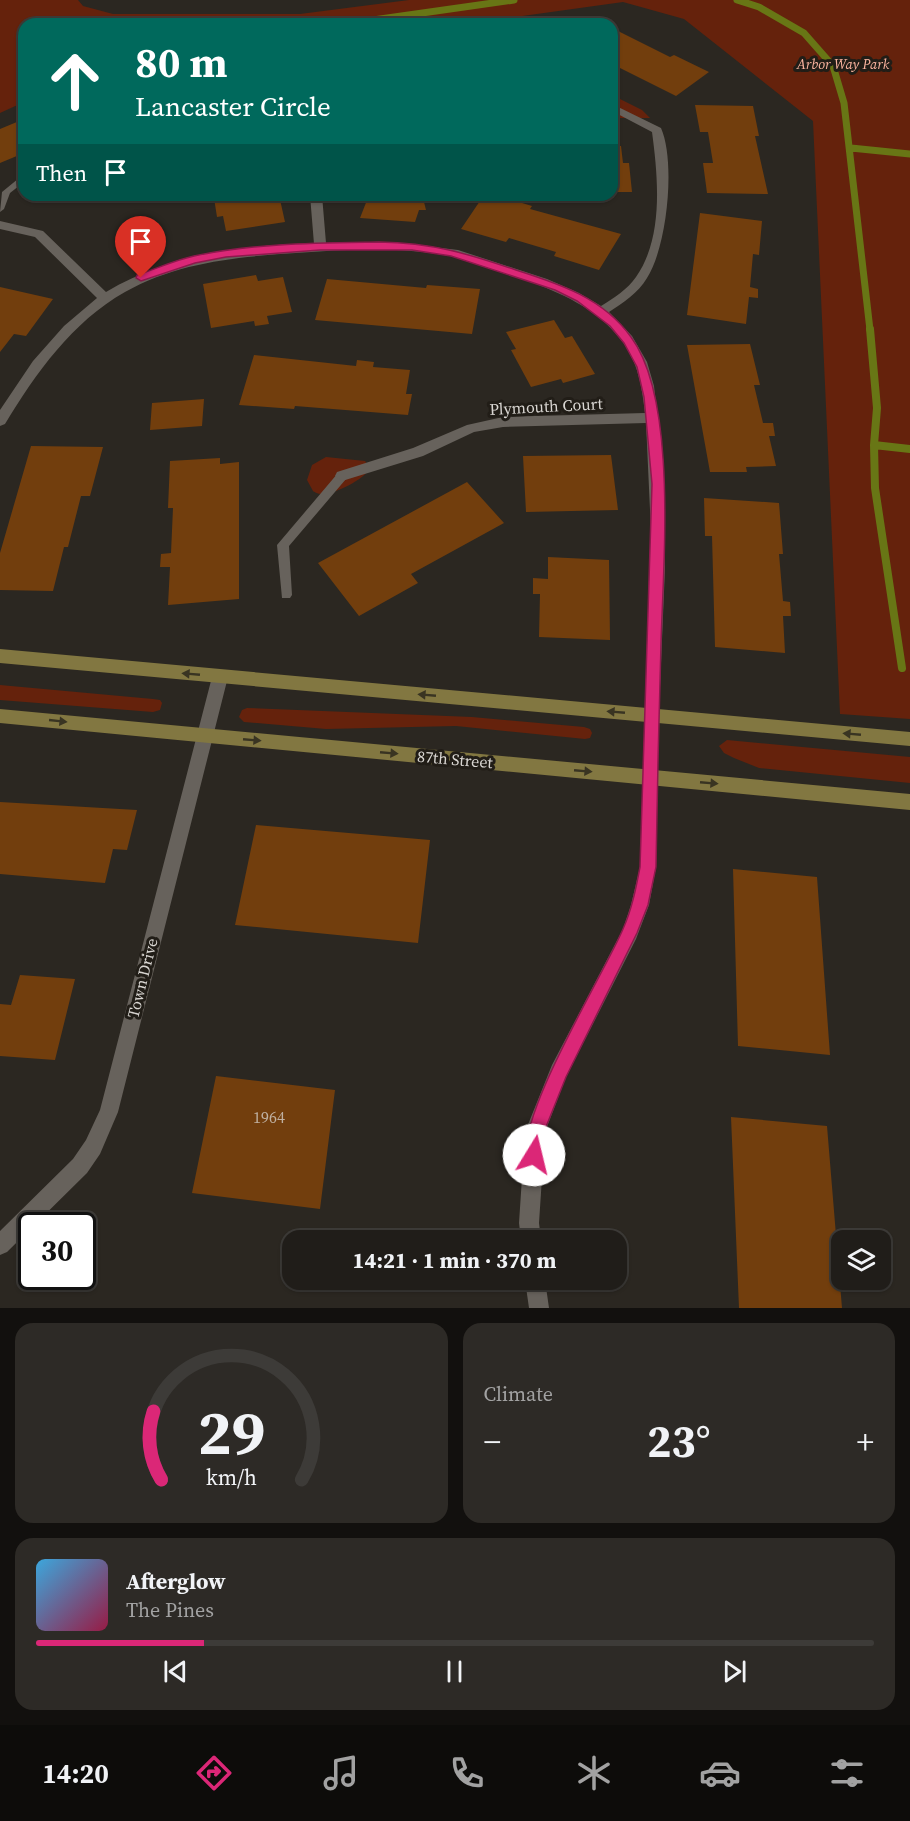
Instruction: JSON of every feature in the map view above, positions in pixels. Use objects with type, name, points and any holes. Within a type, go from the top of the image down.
[{"type":"street","points":[[601,312],[633,289],[644,276],[653,252],[664,190],[657,130],[618,110]]},
{"type":"street","points":[[316,201],[320,246]]},
{"type":"street","points":[[0,225],[39,234],[104,298]]},
{"type":"street","points":[[0,421],[15,396],[49,352],[104,298],[141,278],[194,259],[226,254],[320,246],[412,246],[452,252],[559,288],[581,298],[614,323],[636,353],[643,367],[652,418],[658,484],[648,867],[640,905],[630,933],[560,1072],[536,1132],[530,1230]]},
{"type":"street","name":"Plymouth Court","points":[[342,476],[418,452],[454,434],[503,422],[652,418]]},
{"type":"street","points":[[0,656],[910,739]]},
{"type":"street","name":"Town Drive","points":[[0,1245],[80,1166],[93,1147],[109,1112],[220,677]]},
{"type":"street","name":"87th Street","points":[[0,716],[910,801]]},
{"type":"street","points":[[536,1290],[539,1308]]},
{"type":"lane","points":[[0,209],[6,192],[18,182]]},
{"type":"lane","points":[[286,595],[283,544],[342,476]]},
{"type":"green space","name":"Arbor Way Park","points":[[0,0],[78,0],[83,6],[113,14],[300,14],[409,0],[910,0],[910,719],[840,714],[813,121],[684,19],[623,2],[508,18],[18,18],[18,105],[0,113]]},
{"type":"green space","points":[[618,98],[642,110],[650,118],[618,118]]},
{"type":"green space","points":[[326,457],[365,461],[370,468],[362,477],[349,485],[320,494],[313,491],[307,480],[312,465]]},
{"type":"green space","points":[[0,685],[153,699],[160,700],[162,703],[160,710],[153,712],[0,700]]},
{"type":"green space","points":[[247,708],[472,717],[584,727],[590,729],[592,733],[590,738],[585,739],[456,726],[326,729],[244,722],[239,717],[242,710]]},
{"type":"green space","points":[[727,740],[910,757],[910,783],[759,768],[724,753],[719,746]]},
{"type":"building","points":[[618,31],[670,57],[674,55],[709,72],[676,96],[618,67]]},
{"type":"building","points":[[695,105],[753,106],[759,136],[755,136],[768,194],[707,193],[703,163],[713,163],[708,132],[700,132]]},
{"type":"building","points":[[18,122],[18,156],[0,163],[0,129]]},
{"type":"building","points":[[618,146],[621,146],[623,163],[629,163],[632,192],[618,192]]},
{"type":"building","points":[[214,201],[280,201],[285,222],[226,231],[223,216],[217,217]]},
{"type":"building","points":[[367,201],[430,201],[424,202],[426,210],[419,210],[415,222],[360,218]]},
{"type":"building","points":[[480,201],[515,201],[532,206],[530,209],[621,234],[599,270],[554,256],[556,252],[509,238],[506,242],[461,229]]},
{"type":"building","points":[[700,213],[762,221],[759,255],[753,254],[750,287],[758,289],[758,298],[749,297],[746,324],[687,315]]},
{"type":"building","points":[[256,275],[258,281],[283,277],[292,312],[267,316],[269,324],[255,326],[254,321],[211,328],[203,284]]},
{"type":"building","points":[[327,279],[426,288],[427,285],[480,289],[472,334],[315,320]]},
{"type":"building","points":[[0,287],[53,299],[26,336],[14,334],[0,352]]},
{"type":"building","points":[[554,320],[565,338],[572,336],[595,374],[563,383],[561,379],[531,387],[511,350],[516,349],[506,332]]},
{"type":"building","points":[[750,344],[760,385],[754,385],[763,423],[773,423],[775,436],[769,436],[776,466],[746,467],[747,472],[710,472],[687,345]]},
{"type":"building","points":[[254,355],[356,366],[357,360],[374,362],[373,367],[410,370],[406,394],[412,394],[408,415],[295,406],[294,409],[239,405]]},
{"type":"building","points":[[204,399],[202,426],[150,430],[152,403]]},
{"type":"building","points":[[31,446],[103,447],[90,496],[81,496],[68,547],[64,547],[53,591],[0,590],[0,553]]},
{"type":"building","points":[[611,455],[618,510],[526,512],[523,456]]},
{"type":"building","points":[[220,458],[220,464],[239,462],[239,599],[168,605],[170,567],[160,567],[161,554],[171,553],[173,508],[168,508],[170,461]]},
{"type":"building","points":[[467,482],[504,523],[411,574],[418,583],[359,616],[318,563]]},
{"type":"building","points":[[704,498],[779,503],[783,554],[779,554],[783,601],[790,602],[791,616],[783,616],[785,653],[715,647],[712,536],[705,536]]},
{"type":"building","points":[[548,557],[609,560],[610,640],[539,637],[540,594],[533,594],[533,578],[548,579]]},
{"type":"building","points":[[0,802],[137,810],[127,850],[113,849],[105,883],[0,874]]},
{"type":"building","points":[[256,825],[430,840],[418,943],[235,925]]},
{"type":"building","points":[[733,869],[817,877],[830,1055],[738,1046]]},
{"type":"building","points":[[20,975],[75,979],[55,1060],[0,1056],[0,1004],[11,1005]]},
{"type":"building","points":[[216,1076],[335,1090],[320,1209],[192,1193]]},
{"type":"building","points":[[731,1117],[827,1126],[836,1230],[831,1230],[831,1290],[841,1290],[842,1308],[739,1308]]},
{"type":"waterway","points":[[387,18],[514,0]]},
{"type":"waterway","points":[[737,0],[759,7],[804,33],[833,66],[844,103],[870,330]]},
{"type":"waterway","points":[[851,148],[910,154]]},
{"type":"waterway","points":[[870,329],[877,408],[874,445]]},
{"type":"waterway","points":[[874,445],[910,449]]},
{"type":"waterway","points":[[874,445],[875,488],[902,668]]},
{"type":"route","points":[[141,278],[166,267],[194,259],[320,246],[412,246],[452,252],[482,260],[581,298],[614,323],[628,340],[643,367],[649,397],[658,484],[648,867],[640,905],[630,933],[560,1072],[536,1132],[534,1155]]}]
